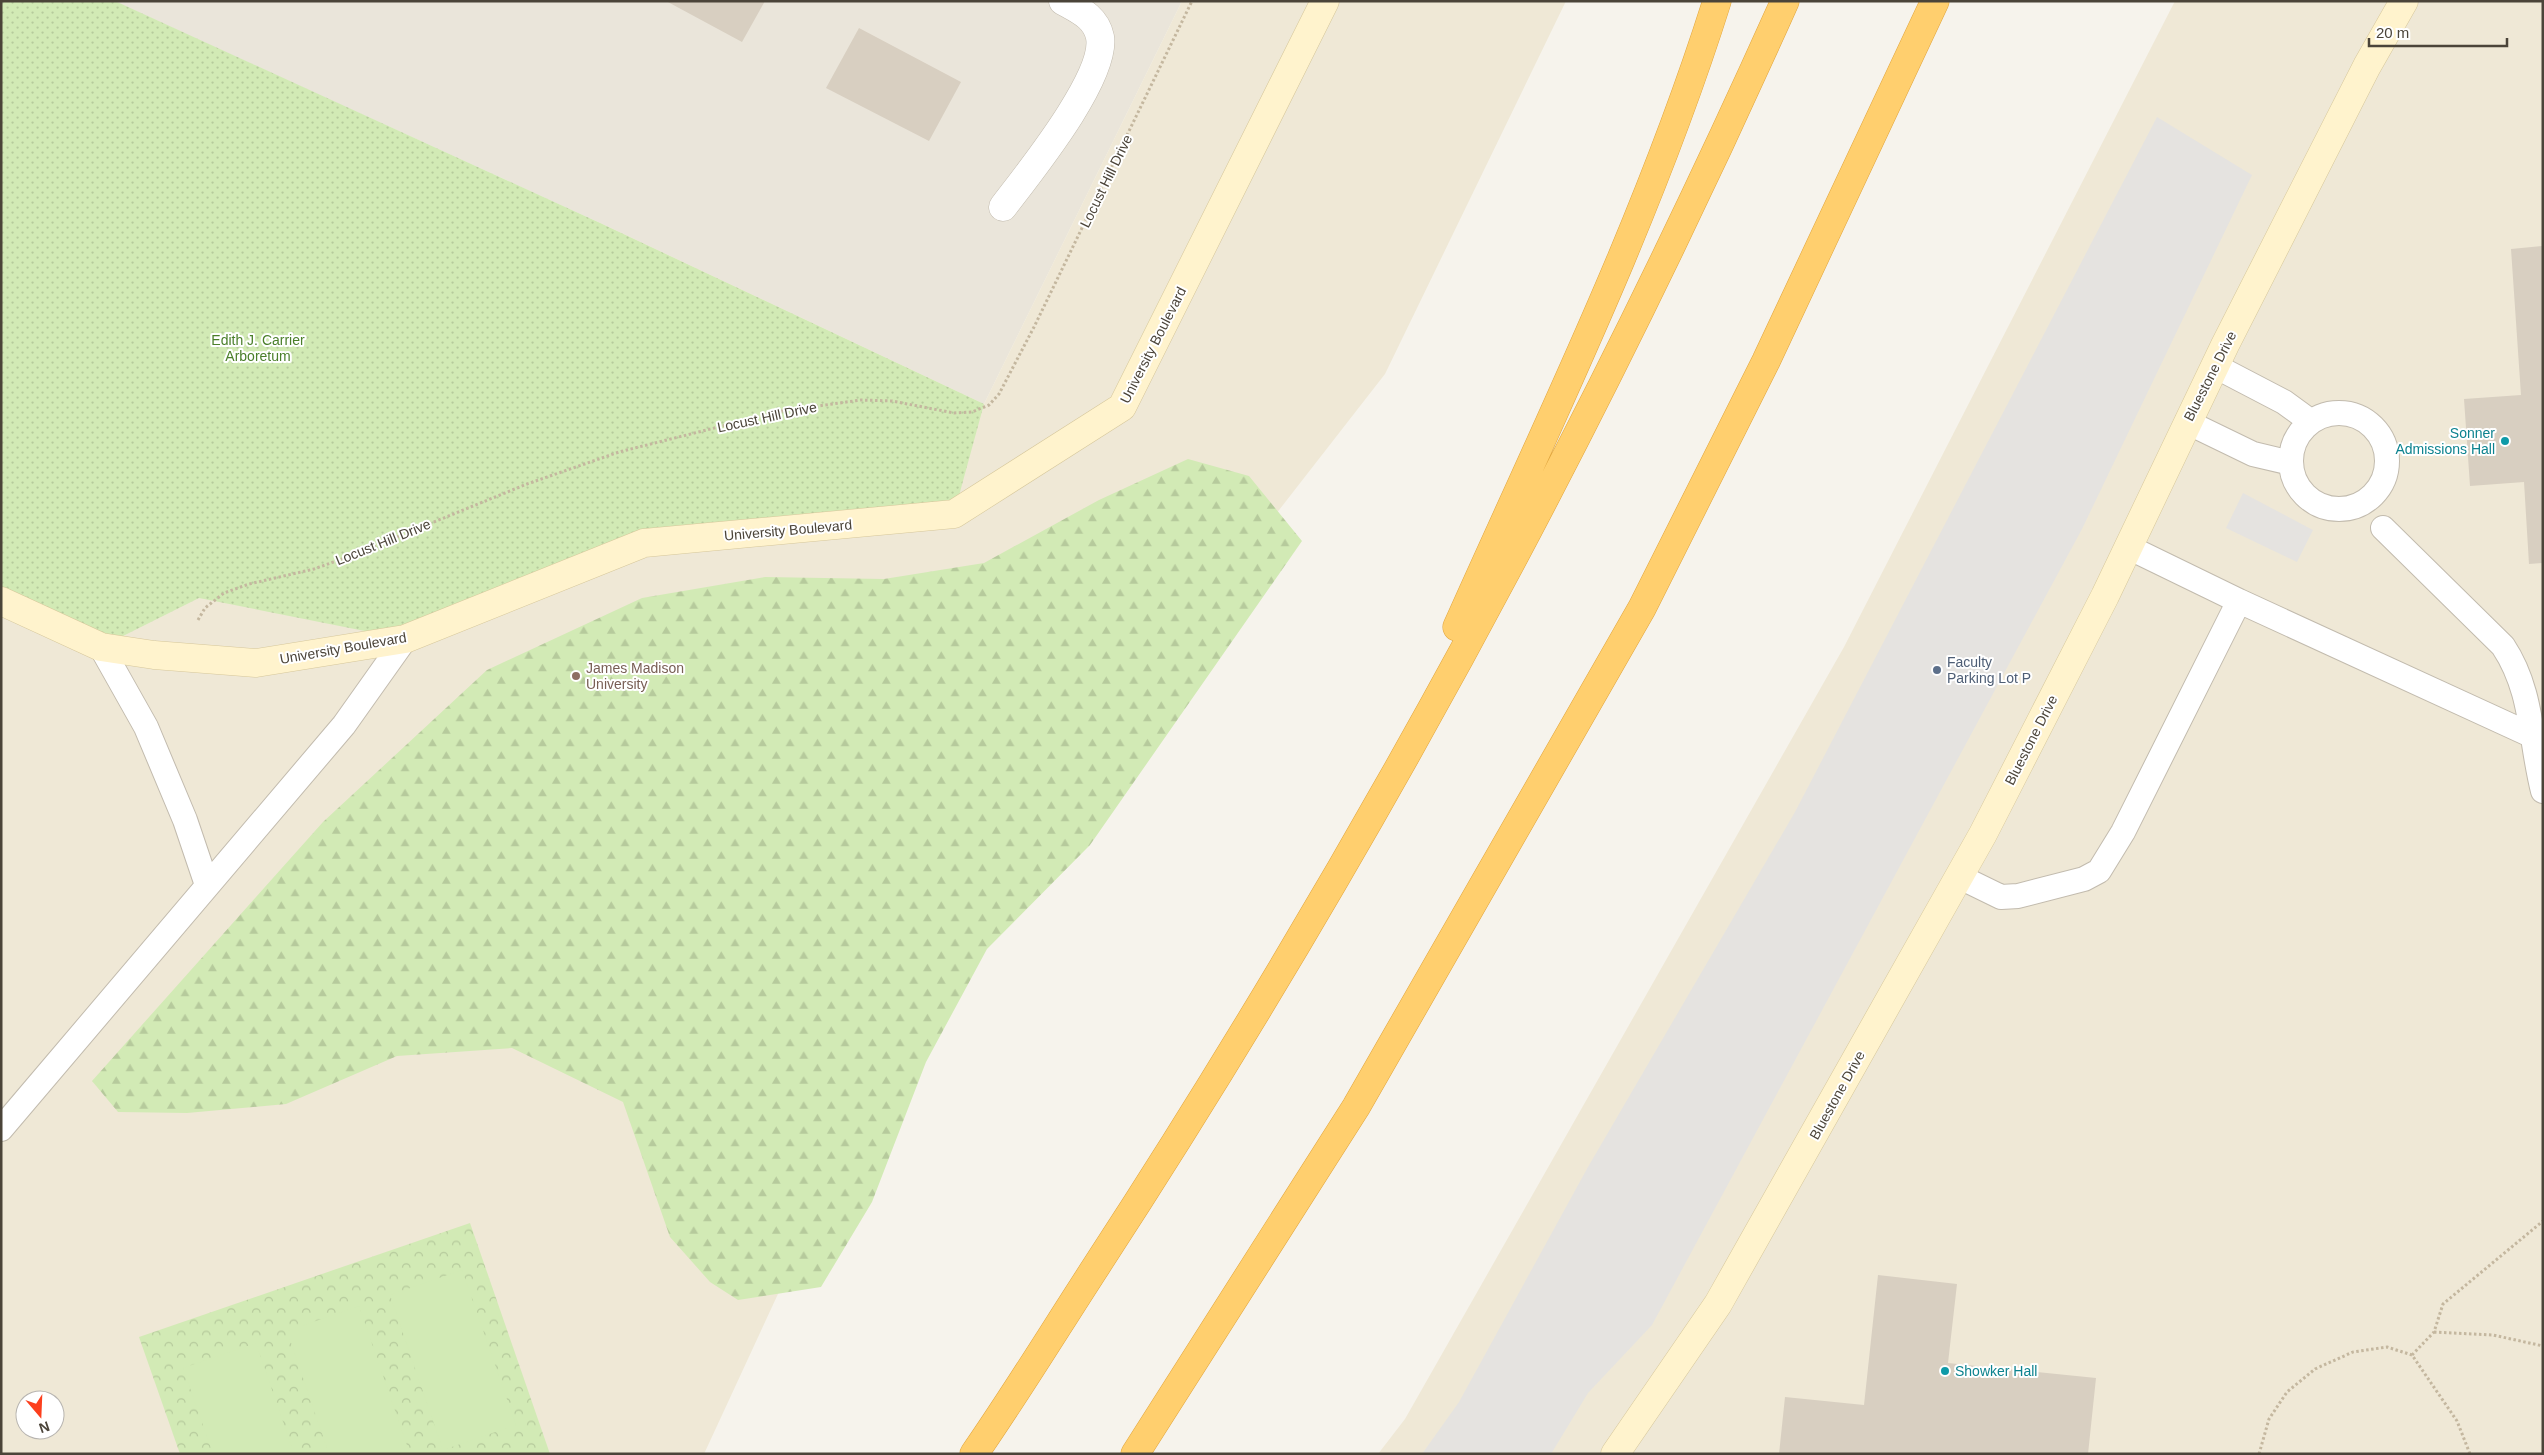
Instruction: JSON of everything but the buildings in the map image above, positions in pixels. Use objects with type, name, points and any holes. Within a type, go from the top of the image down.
[{"type":"highway","points":[[1376,810],[1633,233],[1700,54],[1717,1]]},
{"type":"highway","points":[[974,1454],[1155,1176],[1247,1028],[1376,810],[1537,516],[1678,234],[1785,1]]},
{"type":"highway","points":[[1807,274],[1934,1]]},
{"type":"highway","points":[[1135,1454],[1356,1107],[1642,608],[1807,274],[1945,1]]},
{"type":"street","points":[[1003,207],[1080,99],[1096,60],[1100,37],[1091,17],[1063,1]]},
{"type":"street","name":"University Boulevard","points":[[1,601],[101,647],[187,657],[256,662],[405,639],[644,544],[954,514],[1122,407],[1325,1]]},
{"type":"street","name":"Bluestone Drive","points":[[1615,1454],[1718,1304],[1960,877],[2128,547],[2187,422],[2362,75],[2404,1]]},
{"type":"lane","points":[[2215,366],[2284,402],[2310,421]]},
{"type":"lane","points":[[2340,412],[2356,415],[2370,422],[2380,434],[2387,448],[2388,464],[2384,480],[2375,494],[2362,504],[2347,509],[2330,508],[2315,503],[2302,493],[2294,479],[2290,463],[2292,447],[2299,433],[2310,421],[2324,414],[2340,412]]},
{"type":"lane","points":[[2187,422],[2253,454],[2290,463]]},
{"type":"lane","points":[[2383,528],[2503,646],[2516,665],[2523,685],[2543,791]]},
{"type":"lane","points":[[2128,547],[2532,736]]},
{"type":"lane","points":[[1960,877],[2002,897],[2018,896],[2074,881],[2099,871],[2123,832],[2239,600]]},
{"type":"lane","points":[[1,1129],[344,725],[405,639]]},
{"type":"lane","points":[[101,647],[146,727],[185,820],[207,885]]},
{"type":"path","name":"Locust Hill Drive","points":[[187,657],[190,639],[205,608],[224,593],[249,584],[314,569],[527,484],[619,452],[782,411],[861,400],[892,401],[954,413],[972,412],[989,405],[999,394],[1034,327],[1192,1]]},
{"type":"path","points":[[2412,1355],[2434,1332],[2443,1304],[2543,1221]]},
{"type":"path","points":[[2434,1332],[2493,1335],[2543,1346]]},
{"type":"path","points":[[2259,1454],[2269,1418],[2287,1392],[2315,1369],[2353,1352],[2387,1347],[2412,1355],[2457,1421],[2470,1454]]},
{"type":"shaded area","name":"James Madison University","points":[[1,1],[598,222],[984,404],[1182,1],[1566,1],[1385,374],[938,948],[704,1454],[1,1454]]},
{"type":"shaded area","points":[[114,1],[1182,1],[984,404],[598,222]]},
{"type":"shaded area","points":[[2175,1],[2543,1],[2543,1454],[1378,1454],[1405,1419],[1844,647]]},
{"type":"shaded area","name":"Faculty Parking Lot P","points":[[2157,117],[2252,175],[2082,529],[1652,1325],[1588,1393],[1551,1454],[1422,1454],[1459,1402],[1588,1167],[1795,812]]},
{"type":"shaded area","points":[[2243,493],[2313,530],[2297,562],[2226,528]]},
{"type":"green space","name":"Edith J. Carrier Arboretum","points":[[1,1],[115,1],[598,222],[984,404],[954,514],[644,543],[405,639],[199,598],[101,647],[1,601]]},
{"type":"green space","points":[[1188,459],[1249,476],[1302,541],[1090,845],[987,949],[926,1062],[872,1202],[821,1287],[738,1300],[710,1282],[670,1237],[623,1102],[512,1048],[397,1056],[286,1104],[187,1113],[118,1112],[92,1081],[323,822],[487,670],[642,598],[765,577],[884,579],[984,563],[1099,500]]},
{"type":"green space","points":[[470,1223],[550,1454],[180,1454],[139,1337]]},
{"type":"green space","points":[[462,1270],[516,1425],[443,1450],[390,1295]]},
{"type":"green space","points":[[359,1306],[410,1454],[329,1454],[287,1331]]},
{"type":"green space","points":[[256,1343],[294,1454],[213,1454],[183,1368]]},
{"type":"place","name":"Sonner Admissions Hall","points":[[2505,441]]},
{"type":"place","name":"Faculty Parking Lot P","points":[[1937,670]]},
{"type":"place","name":"James Madison University","points":[[576,676]]},
{"type":"place","name":"Showker Hall","points":[[1945,1371]]}]
